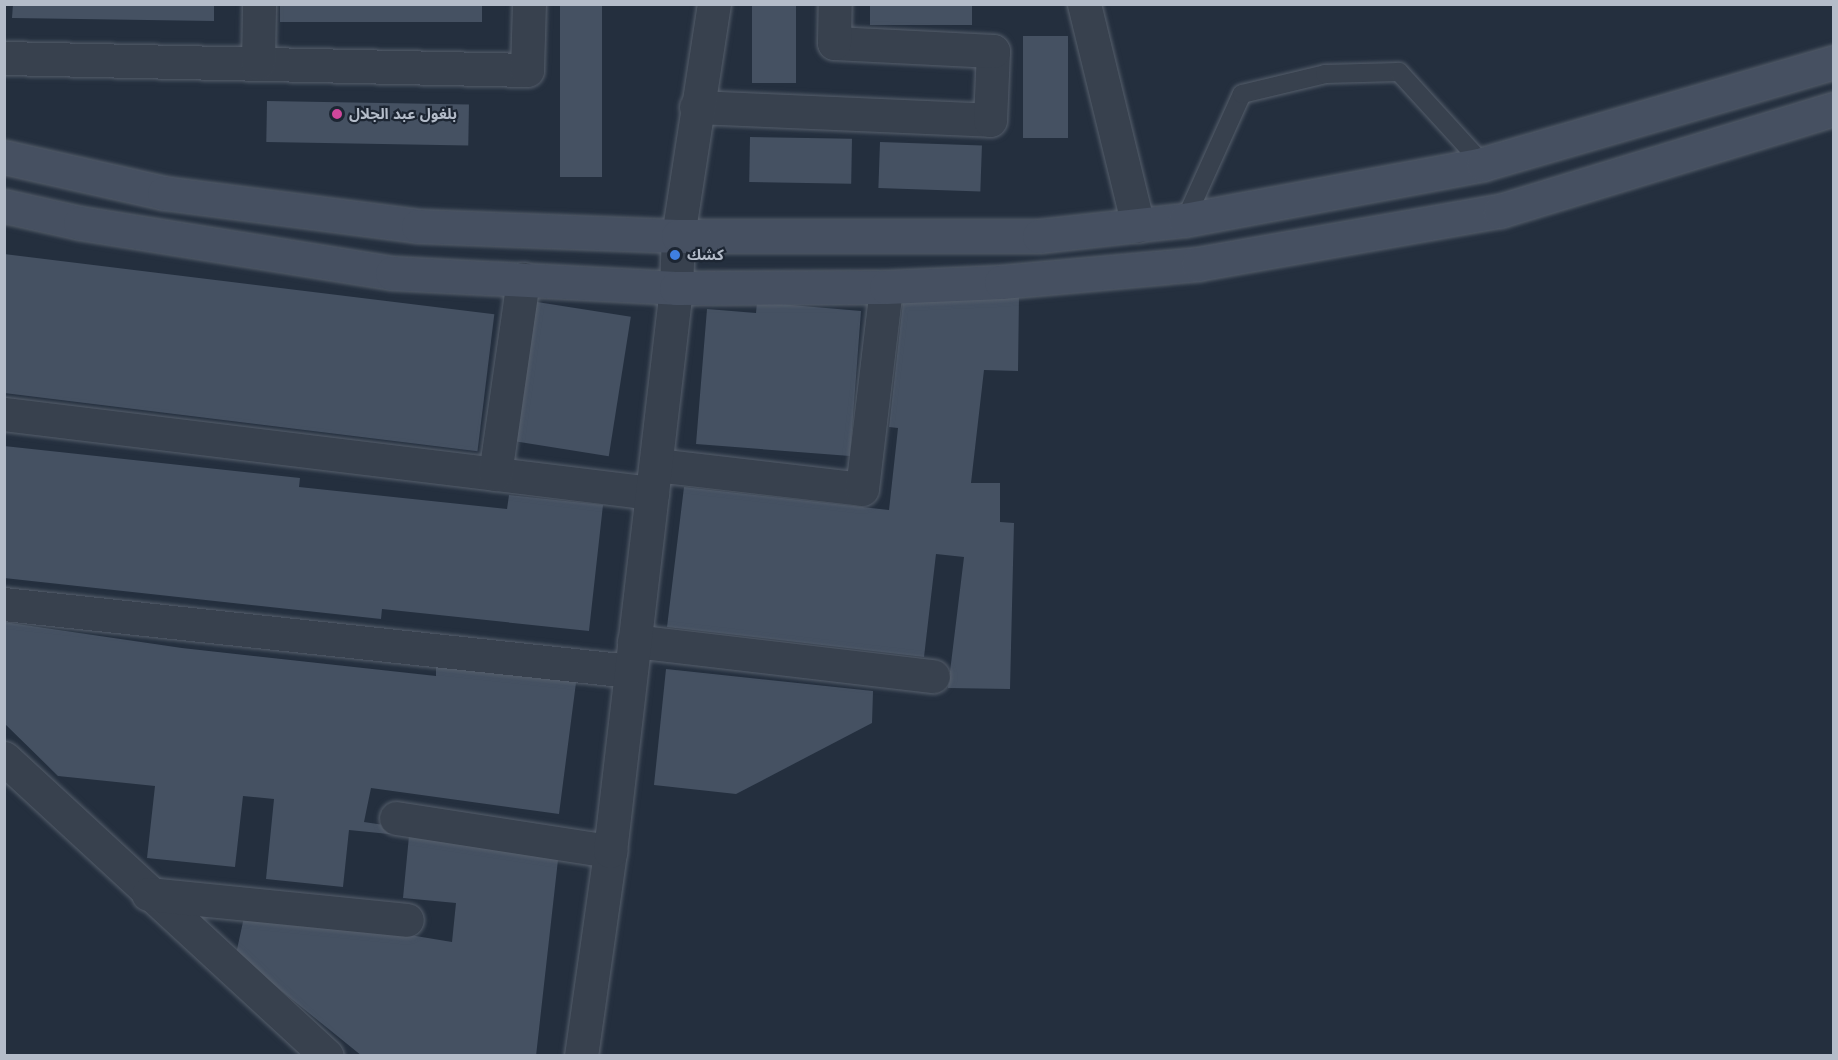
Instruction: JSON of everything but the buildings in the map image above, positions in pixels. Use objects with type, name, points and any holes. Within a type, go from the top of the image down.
[{"type":"main road","points":[[4,157],[164,193],[418,226],[678,236],[1039,236],[1185,220],[1483,164],[1833,62]]},
{"type":"main road","points":[[4,206],[80,223],[392,273],[676,288],[886,287],[1198,264],[1500,211],[1833,109]]},
{"type":"street","points":[[258,63],[259,4]]},
{"type":"street","points":[[4,58],[527,70],[529,4]]},
{"type":"street","points":[[580,1056],[610,850],[676,288],[678,236],[696,106],[714,4]]},
{"type":"street","points":[[696,106],[990,120],[993,51],[834,44],[835,4]]},
{"type":"street","points":[[1084,4],[1138,226]]},
{"type":"street","points":[[495,474],[523,279]]},
{"type":"street","points":[[4,414],[495,474],[862,489],[886,287]]},
{"type":"street","points":[[4,604],[632,656],[933,676]]},
{"type":"street","points":[[5,760],[148,894],[327,1056]]},
{"type":"street","points":[[396,818],[610,850]]},
{"type":"street","points":[[148,894],[407,920]]},
{"type":"lane","points":[[1185,220],[1242,94],[1325,74],[1399,72],[1483,164]]},
{"type":"place","name":"بلغول عبد الجلال","points":[[337,114]]},
{"type":"place","name":"كشك","points":[[675,255]]}]
